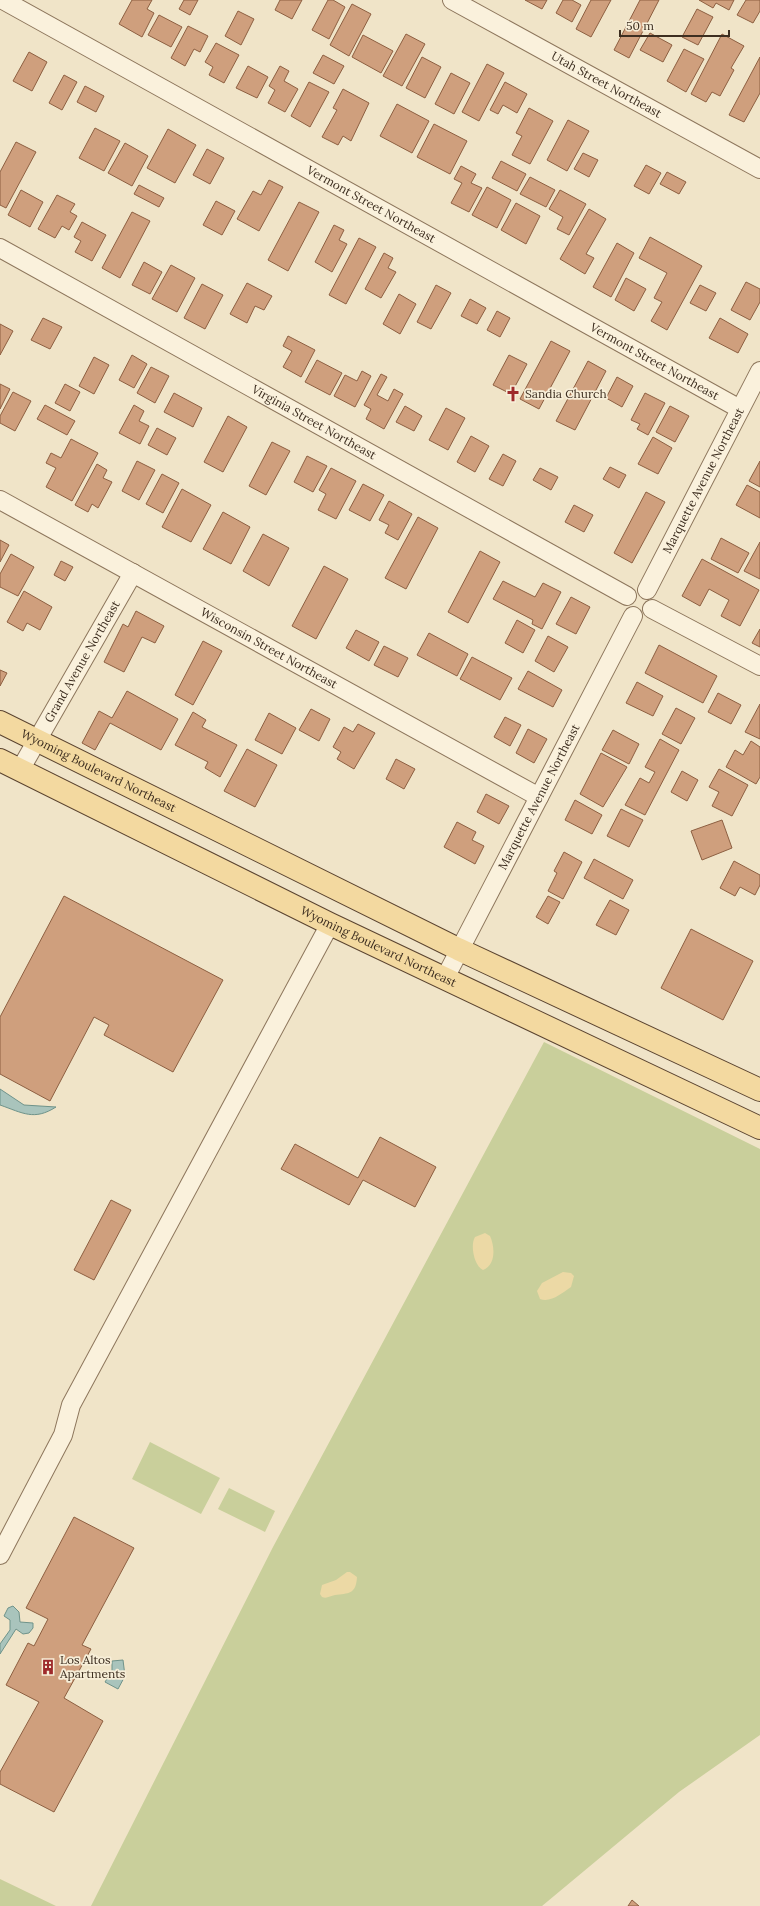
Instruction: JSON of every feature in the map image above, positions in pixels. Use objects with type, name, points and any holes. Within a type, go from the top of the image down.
[{"type":"main road","name":"Wyoming Boulevard Northeast","points":[[0,722],[37,742],[458,949],[760,1090]]},
{"type":"main road","name":"Wyoming Boulevard Northeast","points":[[0,760],[330,924],[760,1128]]},
{"type":"street","name":"Vermont Street Northeast","points":[[3,0],[740,409]]},
{"type":"street","name":"Utah Street Northeast","points":[[452,0],[760,169]]},
{"type":"street","name":"Virginia Street Northeast","points":[[0,248],[627,596]]},
{"type":"street","name":"Marquette Avenue Northeast","points":[[647,590],[760,371]]},
{"type":"street","name":"Wisconsin Street Northeast","points":[[0,500],[538,797]]},
{"type":"street","name":"Grand Avenue Northeast","points":[[20,770],[133,573]]},
{"type":"street","points":[[633,590],[647,590],[654,601],[652,609],[642,617],[633,616],[625,605],[627,596],[633,590]]},
{"type":"street","points":[[652,609],[760,666]]},
{"type":"street","name":"Marquette Avenue Northeast","points":[[445,978],[458,949],[633,616]]},
{"type":"street","points":[[0,1555],[63,1434],[72,1403],[330,924]]},
{"type":"green space","points":[[544,1042],[760,1149],[760,1735],[679,1792],[542,1906],[91,1906],[273,1547]]},
{"type":"green space","points":[[150,1442],[220,1478],[201,1514],[132,1479]]},
{"type":"green space","points":[[229,1488],[275,1511],[265,1532],[218,1509]]},
{"type":"green space","points":[[0,1879],[56,1906],[0,1906]]},
{"type":"sand","points":[[485,1233],[490,1236],[492,1240],[493,1255],[490,1264],[483,1270],[475,1260],[473,1245],[475,1237]]},
{"type":"sand","points":[[563,1272],[571,1273],[574,1276],[571,1287],[552,1299],[540,1299],[537,1291],[542,1283]]},
{"type":"sand","points":[[347,1572],[350,1572],[357,1577],[353,1590],[327,1598],[322,1597],[320,1594],[322,1585],[336,1580]]},
{"type":"water","points":[[0,1089],[24,1105],[56,1107],[41,1114],[35,1115],[22,1113],[0,1105]]},
{"type":"water","points":[[13,1606],[19,1612],[20,1622],[33,1623],[33,1628],[29,1633],[23,1634],[16,1629],[0,1654],[0,1644],[10,1630],[10,1620],[4,1616],[8,1608]]},
{"type":"water","points":[[123,1660],[125,1676],[118,1689],[105,1682],[112,1671],[112,1661]]},
{"type":"building","points":[[132,0],[152,0],[147,9],[154,13],[142,37],[119,24]]},
{"type":"building","points":[[184,0],[198,0],[190,15],[179,9]]},
{"type":"building","points":[[280,0],[302,0],[292,19],[275,10]]},
{"type":"building","points":[[328,0],[333,0],[345,7],[329,39],[312,30]]},
{"type":"building","points":[[525,0],[547,0],[542,9]]},
{"type":"building","points":[[563,0],[572,0],[581,5],[572,22],[556,13]]},
{"type":"building","points":[[591,0],[611,0],[591,37],[576,29]]},
{"type":"building","points":[[640,0],[659,0],[629,58],[614,50]]},
{"type":"building","points":[[699,0],[734,0],[729,10],[716,3],[713,8]]},
{"type":"building","points":[[746,0],[760,0],[760,11],[753,23],[737,15]]},
{"type":"building","points":[[352,4],[371,14],[349,56],[330,45]]},
{"type":"building","points":[[697,9],[713,17],[698,45],[682,37]]},
{"type":"building","points":[[238,11],[254,19],[241,45],[225,36]]},
{"type":"building","points":[[159,15],[182,27],[171,47],[148,35]]},
{"type":"building","points":[[188,26],[208,36],[200,52],[194,49],[185,66],[171,58]]},
{"type":"building","points":[[650,33],[672,45],[663,62],[640,50]]},
{"type":"building","points":[[406,34],[425,44],[402,86],[383,76]]},
{"type":"building","points":[[722,34],[744,46],[731,68],[734,70],[720,96],[712,92],[706,102],[691,94]]},
{"type":"building","points":[[363,35],[393,51],[381,73],[352,57]]},
{"type":"building","points":[[216,43],[239,55],[224,83],[209,75],[213,67],[205,62]]},
{"type":"building","points":[[684,49],[704,59],[686,92],[667,81]]},
{"type":"building","points":[[29,52],[47,62],[32,91],[13,81]]},
{"type":"building","points":[[323,55],[344,66],[334,84],[313,73]]},
{"type":"building","points":[[422,57],[441,67],[425,98],[406,88]]},
{"type":"building","points":[[760,57],[760,93],[744,122],[729,115]]},
{"type":"building","points":[[487,64],[504,73],[479,121],[462,112]]},
{"type":"building","points":[[248,66],[268,77],[257,98],[236,88]]},
{"type":"building","points":[[280,66],[289,71],[284,81],[298,89],[285,112],[268,103],[275,90],[269,86]]},
{"type":"building","points":[[451,73],[470,83],[454,114],[435,104]]},
{"type":"building","points":[[64,75],[77,82],[62,110],[49,103]]},
{"type":"building","points":[[309,82],[329,92],[310,127],[291,116]]},
{"type":"building","points":[[505,82],[527,94],[517,113],[503,105],[498,114],[490,110]]},
{"type":"building","points":[[85,86],[104,96],[96,112],[77,102]]},
{"type":"building","points":[[343,89],[369,103],[351,141],[343,136],[338,145],[322,137],[337,110],[333,108]]},
{"type":"building","points":[[397,104],[429,121],[412,153],[380,136]]},
{"type":"building","points":[[529,108],[553,121],[530,164],[512,155],[522,136],[516,133]]},
{"type":"building","points":[[568,120],[589,131],[567,171],[547,160]]},
{"type":"building","points":[[434,124],[467,141],[450,174],[417,157]]},
{"type":"building","points":[[95,128],[120,141],[104,171],[79,158]]},
{"type":"building","points":[[168,129],[196,145],[175,183],[147,168]]},
{"type":"building","points":[[16,142],[36,152],[6,208],[0,205],[0,172]]},
{"type":"building","points":[[125,143],[148,156],[132,186],[108,173]]},
{"type":"building","points":[[207,149],[224,158],[210,184],[193,175]]},
{"type":"building","points":[[583,153],[598,160],[589,177],[574,169]]},
{"type":"building","points":[[501,161],[526,174],[517,191],[492,178]]},
{"type":"building","points":[[646,165],[661,173],[649,194],[634,186]]},
{"type":"building","points":[[461,166],[476,174],[471,183],[482,188],[469,212],[451,203],[462,183],[454,179]]},
{"type":"building","points":[[667,172],[686,182],[679,194],[660,184]]},
{"type":"building","points":[[530,177],[555,190],[546,207],[520,194]]},
{"type":"building","points":[[269,180],[283,187],[259,231],[237,219],[253,191],[261,195]]},
{"type":"building","points":[[139,185],[164,198],[159,207],[134,194]]},
{"type":"building","points":[[487,187],[511,200],[497,228],[472,215]]},
{"type":"building","points":[[21,190],[43,202],[30,227],[8,215]]},
{"type":"building","points":[[560,190],[586,204],[569,235],[557,229],[563,217],[549,209]]},
{"type":"building","points":[[57,195],[75,204],[70,212],[77,216],[69,230],[62,226],[55,238],[38,229]]},
{"type":"building","points":[[216,201],[235,211],[222,235],[203,225]]},
{"type":"building","points":[[299,202],[319,212],[288,271],[268,260]]},
{"type":"building","points":[[516,203],[540,216],[526,244],[501,230]]},
{"type":"building","points":[[589,209],[606,219],[586,254],[594,258],[585,274],[560,259]]},
{"type":"building","points":[[132,212],[150,221],[120,278],[102,268]]},
{"type":"building","points":[[82,222],[106,235],[92,261],[75,252],[81,241],[74,237]]},
{"type":"building","points":[[334,225],[344,230],[339,240],[347,244],[332,272],[315,262]]},
{"type":"building","points":[[650,237],[702,266],[667,330],[651,321],[662,302],[654,298],[667,273],[639,258]]},
{"type":"building","points":[[359,238],[376,247],[346,304],[329,295]]},
{"type":"building","points":[[617,243],[634,253],[611,297],[593,287]]},
{"type":"building","points":[[384,253],[393,258],[388,268],[396,272],[381,298],[365,289]]},
{"type":"building","points":[[144,262],[162,272],[150,294],[132,285]]},
{"type":"building","points":[[171,265],[195,278],[177,312],[152,299]]},
{"type":"building","points":[[626,278],[646,289],[634,311],[615,300]]},
{"type":"building","points":[[746,282],[760,289],[760,302],[750,320],[731,310]]},
{"type":"building","points":[[247,283],[272,296],[264,310],[255,306],[247,323],[230,314]]},
{"type":"building","points":[[202,284],[223,295],[205,329],[184,318]]},
{"type":"building","points":[[436,285],[451,293],[431,329],[417,322]]},
{"type":"building","points":[[700,285],[716,293],[706,311],[690,303]]},
{"type":"building","points":[[399,294],[416,304],[400,334],[383,324]]},
{"type":"building","points":[[470,299],[486,308],[477,324],[461,316]]},
{"type":"building","points":[[497,311],[510,318],[500,337],[487,330]]},
{"type":"building","points":[[43,318],[62,327],[50,349],[31,340]]},
{"type":"building","points":[[720,318],[748,334],[738,353],[709,338]]},
{"type":"building","points":[[0,324],[13,331],[0,355]]},
{"type":"building","points":[[288,336],[315,350],[301,377],[283,367],[292,351],[283,346]]},
{"type":"building","points":[[551,341],[570,351],[539,409],[520,399]]},
{"type":"building","points":[[132,355],[147,364],[134,388],[119,380]]},
{"type":"building","points":[[509,355],[527,364],[511,394],[493,385]]},
{"type":"building","points":[[94,357],[109,365],[94,394],[79,386]]},
{"type":"building","points":[[317,360],[342,373],[330,395],[305,382]]},
{"type":"building","points":[[588,361],[606,371],[575,430],[556,421]]},
{"type":"building","points":[[151,367],[169,376],[155,403],[137,393]]},
{"type":"building","points":[[362,371],[371,376],[355,407],[334,396],[345,375],[357,381]]},
{"type":"building","points":[[381,374],[387,377],[377,395],[388,401],[394,389],[403,394],[384,429],[366,419],[371,409],[364,405]]},
{"type":"building","points":[[617,377],[633,386],[622,407],[606,398]]},
{"type":"building","points":[[0,384],[10,389],[0,409]]},
{"type":"building","points":[[65,384],[80,392],[70,411],[55,403]]},
{"type":"building","points":[[13,392],[31,401],[15,431],[0,423],[0,416]]},
{"type":"building","points":[[174,393],[202,408],[193,427],[164,412]]},
{"type":"building","points":[[645,393],[665,403],[648,435],[637,429],[640,424],[631,420]]},
{"type":"building","points":[[45,405],[75,421],[67,435],[37,419]]},
{"type":"building","points":[[134,405],[144,411],[139,421],[149,426],[140,444],[119,433]]},
{"type":"building","points":[[405,406],[422,416],[414,431],[396,422]]},
{"type":"building","points":[[670,406],[689,416],[675,442],[656,432]]},
{"type":"building","points":[[446,408],[465,418],[448,450],[429,440]]},
{"type":"building","points":[[228,416],[247,427],[223,472],[204,462]]},
{"type":"building","points":[[157,428],[176,438],[167,455],[148,445]]},
{"type":"building","points":[[471,436],[489,446],[475,472],[457,462]]},
{"type":"building","points":[[653,437],[672,448],[658,474],[638,464]]},
{"type":"building","points":[[71,439],[98,453],[72,501],[46,487],[56,468],[46,463],[51,453],[61,458]]},
{"type":"building","points":[[272,442],[290,451],[266,495],[249,486]]},
{"type":"building","points":[[503,454],[516,461],[503,486],[489,479]]},
{"type":"building","points":[[307,456],[327,466],[313,492],[294,482]]},
{"type":"building","points":[[137,461],[155,470],[139,500],[122,491]]},
{"type":"building","points":[[760,461],[760,487],[749,481]]},
{"type":"building","points":[[97,464],[107,470],[103,478],[112,482],[98,508],[92,504],[88,512],[75,505]]},
{"type":"building","points":[[610,467],[626,475],[619,488],[603,479]]},
{"type":"building","points":[[331,468],[356,481],[336,519],[318,510],[326,494],[319,490]]},
{"type":"building","points":[[540,468],[558,477],[551,490],[533,480]]},
{"type":"building","points":[[162,474],[179,483],[163,513],[146,504]]},
{"type":"building","points":[[363,484],[384,495],[370,521],[349,510]]},
{"type":"building","points":[[747,485],[760,492],[760,518],[736,505]]},
{"type":"building","points":[[182,489],[211,505],[191,542],[162,527]]},
{"type":"building","points":[[646,492],[665,502],[632,563],[614,553]]},
{"type":"building","points":[[389,501],[412,514],[398,540],[385,533],[389,525],[379,520]]},
{"type":"building","points":[[574,505],[593,515],[584,532],[565,522]]},
{"type":"building","points":[[223,512],[250,527],[231,564],[203,549]]},
{"type":"building","points":[[418,517],[438,528],[406,589],[385,578]]},
{"type":"building","points":[[263,534],[289,548],[269,586],[243,571]]},
{"type":"building","points":[[721,538],[749,553],[738,573],[711,559]]},
{"type":"building","points":[[0,540],[9,545],[0,562]]},
{"type":"building","points":[[760,542],[760,579],[744,571]]},
{"type":"building","points":[[480,551],[500,562],[468,623],[448,612]]},
{"type":"building","points":[[11,554],[34,567],[18,596],[0,587],[0,574]]},
{"type":"building","points":[[702,559],[759,590],[740,626],[721,616],[729,600],[709,589],[700,606],[682,596]]},
{"type":"building","points":[[61,561],[73,567],[65,581],[54,575]]},
{"type":"building","points":[[324,566],[348,579],[316,639],[292,626]]},
{"type":"building","points":[[503,581],[535,597],[543,583],[561,592],[542,629],[532,624],[533,620],[493,599]]},
{"type":"building","points":[[24,591],[52,607],[40,630],[27,623],[23,631],[7,622]]},
{"type":"building","points":[[571,597],[590,607],[576,634],[556,624]]},
{"type":"building","points":[[136,611],[164,626],[155,643],[142,637],[124,672],[104,662],[123,624],[128,627]]},
{"type":"building","points":[[517,620],[535,630],[523,653],[505,643]]},
{"type":"building","points":[[760,629],[760,647],[752,643]]},
{"type":"building","points":[[356,630],[379,642],[369,661],[346,648]]},
{"type":"building","points":[[429,633],[468,654],[457,676],[417,655]]},
{"type":"building","points":[[548,636],[568,647],[554,672],[535,661]]},
{"type":"building","points":[[203,641],[222,651],[193,705],[175,695]]},
{"type":"building","points":[[659,645],[717,676],[703,703],[645,673]]},
{"type":"building","points":[[384,646],[408,658],[398,677],[374,665]]},
{"type":"building","points":[[472,657],[512,678],[500,700],[460,679]]},
{"type":"building","points":[[0,670],[7,673],[0,686]]},
{"type":"building","points":[[528,671],[562,690],[553,707],[518,689]]},
{"type":"building","points":[[637,682],[663,696],[653,716],[626,703]]},
{"type":"building","points":[[127,691],[178,719],[161,750],[110,723],[95,750],[82,743],[99,711],[112,718]]},
{"type":"building","points":[[718,693],[741,705],[731,724],[708,712]]},
{"type":"building","points":[[760,704],[760,739],[745,732]]},
{"type":"building","points":[[676,708],[695,718],[681,744],[662,734]]},
{"type":"building","points":[[311,709],[330,719],[319,741],[299,730]]},
{"type":"building","points":[[193,712],[206,720],[202,727],[237,745],[220,777],[205,768],[208,762],[175,745]]},
{"type":"building","points":[[269,713],[296,728],[282,754],[255,740]]},
{"type":"building","points":[[505,717],[521,725],[510,746],[494,737]]},
{"type":"building","points":[[358,724],[375,733],[354,769],[337,759],[341,752],[333,747],[344,727],[353,732]]},
{"type":"building","points":[[528,729],[547,739],[534,763],[516,753]]},
{"type":"building","points":[[613,730],[639,744],[629,764],[602,750]]},
{"type":"building","points":[[660,739],[679,750],[645,815],[625,805],[640,778],[649,783],[655,772],[645,767]]},
{"type":"building","points":[[751,741],[760,747],[760,777],[756,784],[726,767],[735,750],[743,755]]},
{"type":"building","points":[[247,749],[277,765],[255,807],[224,791]]},
{"type":"building","points":[[601,753],[627,767],[603,807],[580,794]]},
{"type":"building","points":[[396,759],[415,769],[404,789],[386,779]]},
{"type":"building","points":[[719,769],[748,785],[732,816],[712,806],[719,792],[709,787]]},
{"type":"building","points":[[682,771],[698,780],[687,801],[671,792]]},
{"type":"building","points":[[486,794],[509,806],[499,824],[477,812]]},
{"type":"building","points":[[575,800],[602,815],[592,834],[565,820]]},
{"type":"building","points":[[621,809],[643,820],[629,847],[607,836]]},
{"type":"building","points":[[722,820],[732,848],[702,860],[691,831]]},
{"type":"building","points":[[457,822],[476,832],[472,840],[484,846],[475,864],[444,847]]},
{"type":"building","points":[[564,852],[582,862],[563,899],[548,891],[557,873],[554,871]]},
{"type":"building","points":[[594,859],[633,880],[623,899],[584,878]]},
{"type":"building","points":[[734,861],[760,875],[760,885],[755,895],[740,887],[735,896],[720,888]]},
{"type":"building","points":[[64,896],[223,980],[173,1072],[104,1035],[109,1025],[94,1017],[50,1101],[0,1074],[0,1017]]},
{"type":"building","points":[[548,896],[560,902],[548,924],[536,917]]},
{"type":"building","points":[[610,900],[629,910],[616,935],[596,925]]},
{"type":"building","points":[[691,929],[753,961],[723,1020],[661,988]]},
{"type":"building","points":[[380,1137],[436,1167],[415,1207],[363,1180],[349,1205],[281,1169],[295,1144],[358,1178]]},
{"type":"building","points":[[111,1200],[131,1210],[94,1280],[74,1270]]},
{"type":"building","name":"Los Altos Apartments","points":[[74,1517],[134,1548],[82,1645],[91,1649],[64,1698],[103,1721],[54,1812],[0,1784],[0,1772],[39,1702],[6,1685],[28,1643],[34,1646],[48,1619],[26,1608]]},
{"type":"building","points":[[632,1900],[639,1906],[628,1906]]},
{"type":"place","name":"Sandia Church","points":[[513,394]]},
{"type":"place","name":"Los Altos Apartments","points":[[48,1667]]}]
